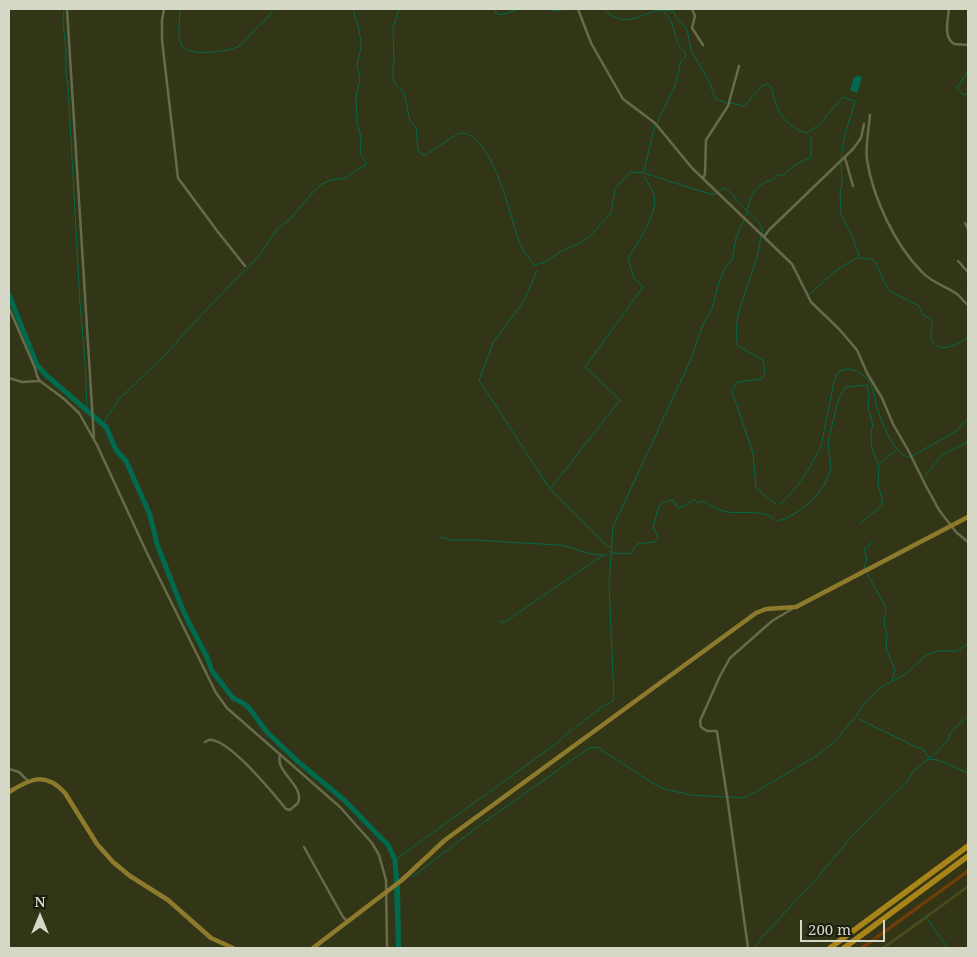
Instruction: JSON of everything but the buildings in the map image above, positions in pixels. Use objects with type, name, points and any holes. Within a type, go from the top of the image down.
[{"type":"highway","points":[[830,948],[968,846]]},
{"type":"highway","points":[[844,948],[968,856]]},
{"type":"main road","points":[[313,948],[402,880],[445,840],[756,612],[766,609],[792,609],[968,517]]},
{"type":"main road","points":[[9,792],[28,781],[36,779],[44,779],[59,787],[65,792],[102,850],[113,862],[136,880],[168,900],[211,938],[233,948]]},
{"type":"street","points":[[67,9],[94,440]]},
{"type":"street","points":[[164,9],[162,40],[178,178],[245,266]]},
{"type":"street","points":[[578,9],[591,43],[623,99],[655,123],[692,168],[792,264],[811,302],[839,329],[857,350],[866,373],[882,398],[918,474],[939,510],[968,542]]},
{"type":"street","points":[[692,9],[695,16],[693,30],[703,45]]},
{"type":"street","points":[[949,9],[949,39],[954,44],[968,45]]},
{"type":"street","points":[[703,178],[705,174],[706,140],[728,106],[739,66]]},
{"type":"street","points":[[870,115],[867,159],[879,202],[888,223],[921,272],[935,283],[955,293],[968,305]]},
{"type":"street","points":[[764,237],[769,230],[845,158],[858,142],[864,124]]},
{"type":"street","points":[[845,158],[853,186]]},
{"type":"street","points":[[965,223],[968,229]]},
{"type":"street","points":[[958,261],[968,272]]},
{"type":"street","points":[[9,308],[40,381],[63,398],[78,414],[94,440],[150,560],[216,693],[227,708],[340,807],[372,843],[379,855],[383,868],[386,892],[387,948]]},
{"type":"street","points":[[9,378],[22,382],[40,381]]},
{"type":"street","points":[[748,948],[716,731],[704,730],[700,726],[700,721],[730,658],[772,621],[792,609]]},
{"type":"street","points":[[205,742],[210,739],[214,740],[230,750],[266,783],[286,809],[290,810],[298,803],[300,794],[280,763],[280,755]]},
{"type":"street","points":[[9,769],[19,772],[28,781]]},
{"type":"street","points":[[304,847],[342,917],[348,921]]},
{"type":"shaded area","points":[[857,75],[862,77],[857,93],[850,90],[854,77]]},
{"type":"shaded area","points":[[968,869],[968,873],[865,948],[859,948]]},
{"type":"shaded area","points":[[400,884],[401,948],[396,948],[394,889]]},
{"type":"shaded area","points":[[968,885],[968,888],[927,918],[925,917],[926,919],[887,945],[887,947],[881,948]]},
{"type":"waterway","points":[[64,9],[63,24],[66,48],[66,76],[87,410]]},
{"type":"waterway","points":[[180,9],[179,31],[181,44],[191,51],[218,52],[234,48],[244,42],[258,26]]},
{"type":"waterway","points":[[260,25],[274,9]]},
{"type":"waterway","points":[[106,427],[105,420],[119,399],[165,355],[259,256],[278,228],[290,219],[315,190],[331,180],[346,178],[367,164],[360,153],[361,137],[357,123],[356,96],[360,80],[357,65],[361,41],[353,9]]},
{"type":"waterway","points":[[394,61],[393,28],[399,9]]},
{"type":"waterway","points":[[495,9],[496,13],[501,15],[519,9]]},
{"type":"waterway","points":[[549,9],[557,11],[566,9]]},
{"type":"waterway","points":[[604,9],[613,16],[622,19],[631,19],[656,11],[674,12],[677,19],[687,29],[691,50],[710,83],[714,96],[716,99],[727,103]]},
{"type":"waterway","points":[[657,123],[675,86],[681,61],[686,57],[685,52],[678,44],[671,22],[664,12]]},
{"type":"waterway","points":[[393,63],[394,83],[404,92],[410,121],[416,128],[418,151],[423,155],[427,154],[459,133],[471,136],[482,146],[499,179],[521,246],[525,254],[535,265],[546,262],[590,236],[611,213],[615,189],[630,172],[644,173],[697,190]]},
{"type":"waterway","points":[[968,71],[957,88],[962,94],[968,95]]},
{"type":"waterway","points":[[730,103],[744,106],[762,86],[768,84],[772,89],[773,97],[782,116],[790,125],[807,133],[819,125],[843,97],[855,101],[844,138],[841,160]]},
{"type":"waterway","points":[[644,171],[655,125]]},
{"type":"waterway","points":[[747,211],[756,188],[778,175],[784,175],[793,167],[811,157],[811,137]]},
{"type":"waterway","points":[[841,163],[841,214],[853,238],[860,258],[871,259],[875,262],[889,291],[919,306],[923,315],[932,320],[931,338],[935,345],[944,348],[950,347],[968,337]]},
{"type":"waterway","points":[[550,489],[620,400],[585,367],[643,287],[634,278],[628,258],[646,228],[655,202],[654,195],[645,177]]},
{"type":"waterway","points":[[719,191],[724,188],[730,192],[759,223],[763,234]]},
{"type":"waterway","points":[[698,190],[716,194]]},
{"type":"waterway","points":[[575,728],[614,700],[609,583],[613,527],[691,359],[704,322],[712,309],[719,282],[726,267],[732,260],[736,238],[744,220]]},
{"type":"waterway","points":[[761,237],[756,260],[738,316],[736,337],[738,346],[763,360],[765,372],[762,379],[737,382],[732,391],[753,453],[756,488],[776,504]]},
{"type":"waterway","points":[[810,294],[834,272],[858,257]]},
{"type":"waterway","points":[[537,271],[524,301],[494,341],[479,380],[550,489],[606,545],[612,548]]},
{"type":"waterway","points":[[9,295],[37,365],[106,427],[116,450],[126,461],[150,515],[157,544],[180,603],[212,671],[233,698],[249,708],[266,731],[296,760],[343,799],[388,845],[395,860],[397,888]]},
{"type":"waterway","points":[[779,505],[803,478],[821,446],[834,382],[837,374],[843,370],[857,371],[869,381],[886,431],[899,451],[909,457]]},
{"type":"waterway","points":[[777,521],[799,511],[812,501],[824,486],[831,468],[828,442],[842,392],[846,387],[867,385],[869,394],[868,408],[873,425],[871,432],[872,449],[879,466],[878,484],[883,502],[878,509],[860,524]]},
{"type":"waterway","points":[[912,456],[955,432],[968,418]]},
{"type":"waterway","points":[[925,476],[942,455],[968,442]]},
{"type":"waterway","points":[[880,463],[896,450]]},
{"type":"waterway","points":[[611,554],[630,554],[637,544],[654,542],[658,537],[653,527],[659,506],[664,502],[673,500],[678,508],[694,499],[698,503],[703,501],[725,511],[759,513],[774,519]]},
{"type":"waterway","points":[[439,539],[442,537],[451,540],[559,545],[594,555],[607,555]]},
{"type":"waterway","points":[[864,569],[867,559],[864,549],[873,542]]},
{"type":"waterway","points":[[499,621],[503,623],[602,556]]},
{"type":"waterway","points":[[867,573],[886,608],[884,622],[887,637],[886,648],[895,670],[892,680]]},
{"type":"waterway","points":[[855,718],[865,702],[883,686],[906,674],[926,655],[938,651],[957,651],[968,644]]},
{"type":"waterway","points":[[755,948],[762,937],[819,876],[853,835],[909,780],[912,772],[937,752],[948,740],[950,733],[968,716]]},
{"type":"waterway","points":[[757,791],[818,755],[833,743],[854,719]]},
{"type":"waterway","points":[[859,719],[916,747],[922,748],[929,757]]},
{"type":"waterway","points":[[395,860],[557,743],[572,729]]},
{"type":"waterway","points":[[412,877],[480,825],[589,748],[597,747],[664,789],[687,794]]},
{"type":"waterway","points":[[927,759],[938,760],[968,773]]},
{"type":"waterway","points":[[729,797],[743,798],[755,792]]},
{"type":"waterway","points":[[690,795],[726,797]]},
{"type":"waterway","points":[[883,948],[968,886]]},
{"type":"waterway","points":[[926,917],[947,947]]}]
